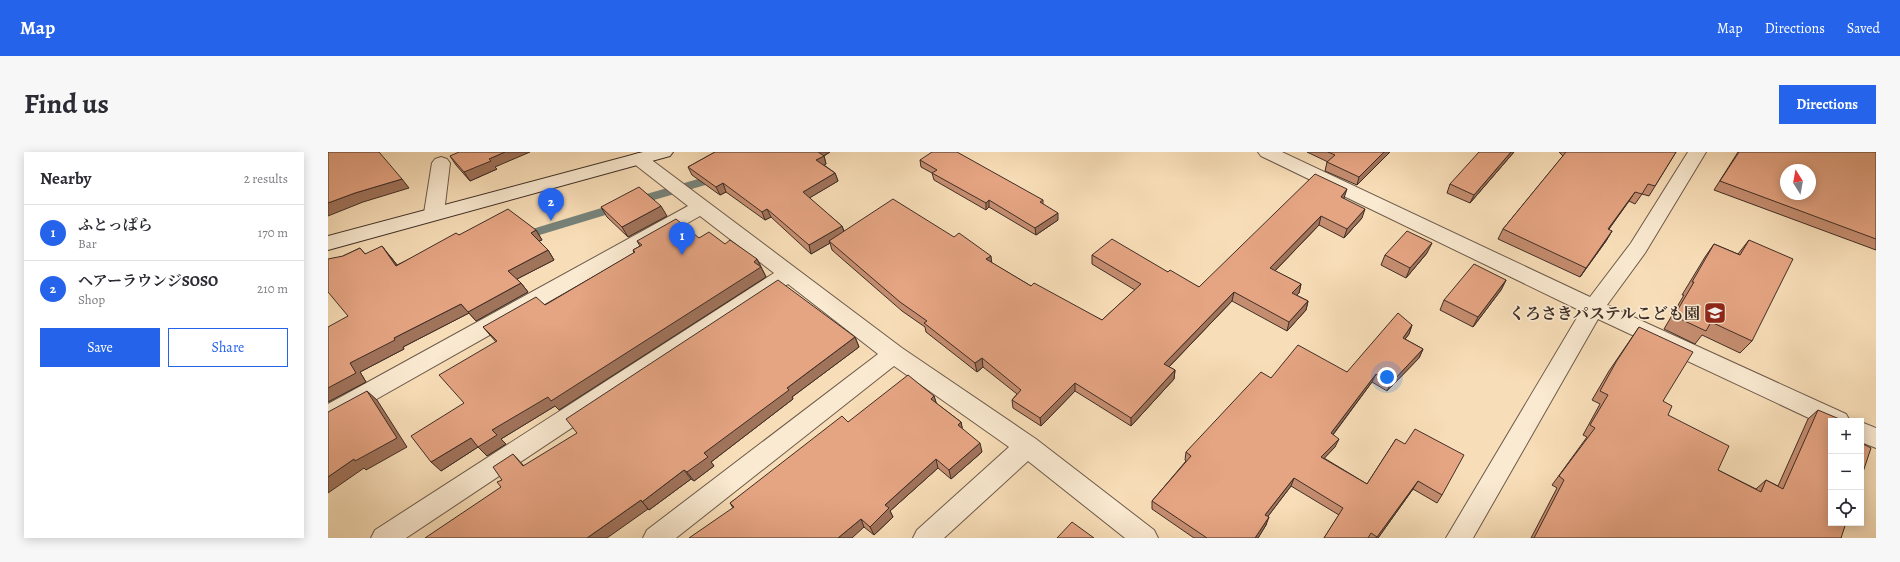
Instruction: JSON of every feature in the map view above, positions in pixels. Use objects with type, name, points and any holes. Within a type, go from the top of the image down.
[{"type":"street","points":[[328,243],[434,213],[664,152]]},
{"type":"street","points":[[1267,152],[1594,308],[1832,418]]},
{"type":"street","points":[[1459,538],[1594,308],[1638,248],[1697,152]]},
{"type":"street","points":[[434,213],[435,158],[459,155]]},
{"type":"street","points":[[639,159],[787,274],[894,354],[1027,446],[1145,538]]},
{"type":"street","points":[[328,415],[701,207]]},
{"type":"street","points":[[384,538],[787,274]]},
{"type":"street","points":[[656,538],[894,354]]},
{"type":"street","points":[[1864,433],[1876,438]]},
{"type":"street","points":[[926,538],[1027,446]]},
{"type":"building","points":[[328,152],[379,152],[402,179],[328,203]]},
{"type":"building","points":[[459,152],[505,152],[489,159],[491,161],[464,172],[450,156]]},
{"type":"building","points":[[715,152],[818,152],[824,156],[816,160],[835,173],[803,192],[842,226],[809,245],[767,209],[762,212],[723,183],[716,187],[688,167]]},
{"type":"building","points":[[932,152],[957,152],[1043,200],[1040,202],[1058,213],[1035,228],[989,200],[986,203],[932,173],[937,170],[920,160]]},
{"type":"building","points":[[1328,152],[1384,152],[1359,177],[1327,162],[1335,155]]},
{"type":"building","points":[[1479,152],[1511,152],[1474,195],[1450,184]]},
{"type":"building","points":[[1566,152],[1676,152],[1655,186],[1648,184],[1642,194],[1635,192],[1608,229],[1612,231],[1586,268],[1503,229]]},
{"type":"building","points":[[1739,152],[1876,152],[1876,239],[1720,181]]},
{"type":"building","points":[[1315,174],[1347,189],[1341,197],[1365,209],[1347,229],[1321,216],[1270,268],[1301,284],[1292,293],[1308,301],[1289,322],[1234,292],[1164,364],[1175,370],[1131,418],[1075,383],[1040,418],[1012,400],[1021,390],[982,358],[975,363],[924,323],[927,321],[900,302],[829,241],[893,199],[954,237],[959,233],[991,256],[986,259],[1031,286],[1034,283],[1102,320],[1141,284],[1092,255],[1112,239],[1168,272],[1170,270],[1199,287]]},
{"type":"building","points":[[639,187],[661,206],[622,227],[601,207]]},
{"type":"building","points":[[508,209],[536,230],[531,233],[548,250],[508,271],[521,283],[468,312],[461,304],[394,338],[395,340],[350,363],[356,373],[328,388],[328,327],[348,316],[328,292],[328,259],[343,256],[360,248],[365,254],[382,246],[396,266],[456,233],[459,235]]},
{"type":"building","points":[[676,219],[699,238],[709,232],[725,244],[730,240],[757,259],[754,262],[761,267],[551,401],[548,397],[492,430],[497,435],[478,447],[471,438],[431,462],[411,436],[464,403],[439,375],[497,341],[483,327],[536,297],[545,305],[635,252],[633,250],[642,245],[637,241]]},
{"type":"building","points":[[1407,231],[1432,243],[1410,268],[1385,255]]},
{"type":"building","points":[[1749,240],[1793,259],[1752,341],[1711,322],[1706,331],[1674,316],[1714,244],[1740,255]]},
{"type":"building","points":[[1474,264],[1506,280],[1478,317],[1444,300]]},
{"type":"building","points":[[778,280],[855,337],[787,388],[789,390],[704,453],[708,457],[687,472],[684,470],[642,502],[641,500],[587,538],[425,538],[501,487],[497,482],[502,480],[493,467],[513,454],[523,466],[577,433],[566,419]]},
{"type":"building","points":[[1398,313],[1412,325],[1403,338],[1423,349],[1391,383],[1376,374],[1331,433],[1339,439],[1321,457],[1367,484],[1396,439],[1405,444],[1415,429],[1464,455],[1442,495],[1418,481],[1377,537],[1371,533],[1368,538],[1324,538],[1343,508],[1294,478],[1265,515],[1269,517],[1255,538],[1207,538],[1152,501],[1191,456],[1186,452],[1261,372],[1271,378],[1298,345],[1347,372]]},
{"type":"building","points":[[1639,327],[1693,352],[1663,401],[1672,406],[1668,415],[1729,446],[1718,470],[1761,492],[1766,480],[1783,489],[1818,410],[1837,418],[1828,418],[1828,526],[1845,526],[1841,538],[1534,538],[1564,480],[1559,476],[1595,428],[1590,425],[1608,395],[1600,391],[1616,362]]},
{"type":"building","points":[[908,375],[934,396],[931,399],[961,422],[958,425],[980,443],[949,470],[936,459],[885,505],[889,508],[870,527],[861,519],[838,538],[689,538],[734,507],[730,503],[842,416],[848,422]]},
{"type":"building","points":[[367,391],[397,438],[355,461],[354,459],[328,477],[328,412]]},
{"type":"building","points":[[1864,444],[1871,448],[1864,469]]},
{"type":"building","points":[[1072,522],[1094,538],[1057,538]]},
{"type":"waterway","points":[[640,200],[712,179]]},
{"type":"waterway","points":[[526,235],[615,208]]},
{"type":"place","name":"ヘアーラウンジSOSO","points":[[551,221]]},
{"type":"place","name":"ふとっぱら","points":[[682,255]]},
{"type":"place","name":"くろさきパステルこども園","points":[[1715,313]]}]
